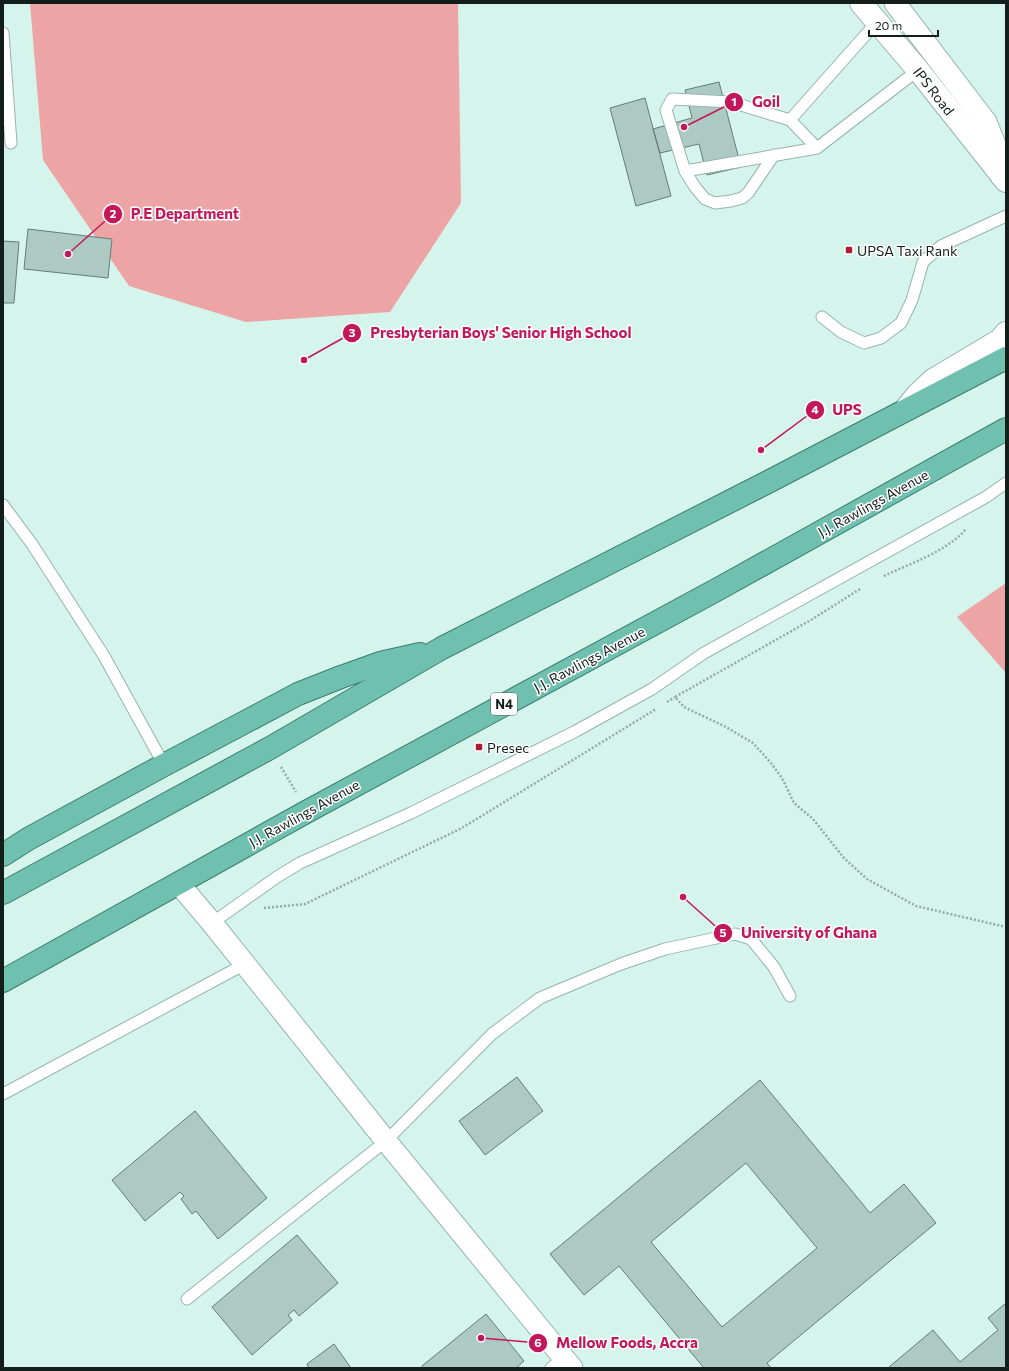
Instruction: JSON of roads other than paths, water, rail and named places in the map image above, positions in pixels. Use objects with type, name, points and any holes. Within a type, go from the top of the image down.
[{"type":"highway","points":[[3,893],[270,748],[442,648],[759,487],[1006,358]]},
{"type":"highway","name":"J.J. Rawlings Avenue","points":[[3,981],[308,811],[720,588],[1006,428]]},
{"type":"highway","points":[[3,855],[28,839],[298,694],[380,663],[442,648]]},
{"type":"street","name":"IPS Road","points":[[861,3],[918,70],[1004,183]]},
{"type":"street","points":[[895,3],[986,122],[996,147],[1004,183]]},
{"type":"street","points":[[903,412],[917,395],[933,380],[1000,340],[1006,332]]},
{"type":"street","points":[[179,884],[246,964],[562,1365]]},
{"type":"lane","points":[[790,120],[877,22]]},
{"type":"lane","points":[[3,33],[11,144]]},
{"type":"lane","points":[[684,171],[817,148],[918,70]]},
{"type":"lane","points":[[774,156],[748,193],[742,198],[715,204],[705,199],[694,188],[684,171],[666,110],[672,99],[731,102],[790,120],[817,148]]},
{"type":"lane","points":[[822,317],[841,332],[864,343],[881,338],[901,323],[912,300],[922,262],[941,246],[1006,216]]},
{"type":"lane","points":[[212,922],[300,863],[411,813],[590,723],[652,689],[704,654],[986,497],[1006,483]]},
{"type":"lane","points":[[3,505],[32,544],[104,656],[164,765]]},
{"type":"lane","points":[[187,1299],[386,1142],[466,1060],[498,1030],[540,998],[621,964],[665,949],[735,934],[751,939],[774,967],[790,996]]},
{"type":"lane","points":[[3,1094],[246,964]]},
{"type":"place","name":"Goil","points":[[684,127]]},
{"type":"place","name":"UPSA Taxi Rank","points":[[849,250]]},
{"type":"place","name":"P.E Department","points":[[68,254]]},
{"type":"place","name":"Presbyterian Boys' Senior High School","points":[[304,360]]},
{"type":"place","name":"UPS","points":[[761,450]]},
{"type":"place","name":"Presec","points":[[479,747]]},
{"type":"place","name":"University of Ghana","points":[[683,897]]},
{"type":"place","name":"Mellow Foods, Accra","points":[[481,1338]]}]
